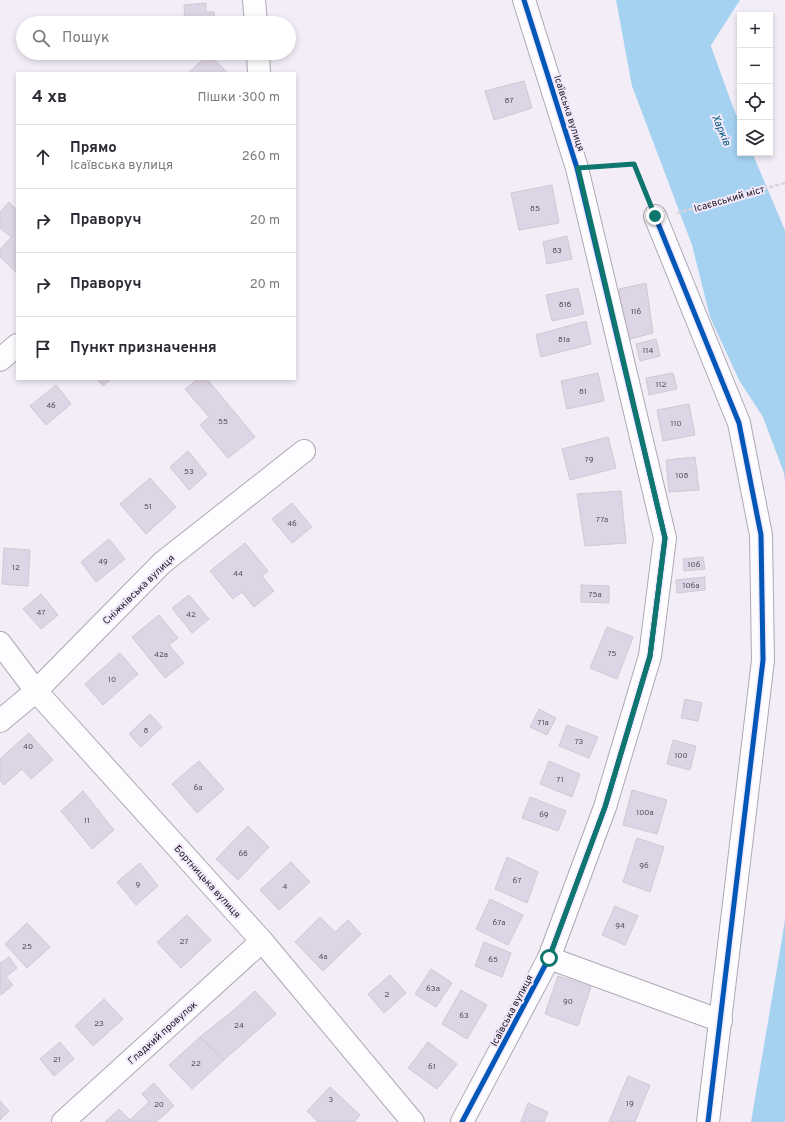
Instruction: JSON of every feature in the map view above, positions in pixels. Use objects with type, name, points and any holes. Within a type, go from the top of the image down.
[{"type":"street","points":[[254,0],[255,16]]},
{"type":"street","name":"Ісаївська вулиця","points":[[462,1122],[549,958],[605,807],[650,656],[665,538],[578,168],[524,0]]},
{"type":"street","points":[[258,60],[259,72]]},
{"type":"street","points":[[665,215],[740,423],[761,535],[763,660],[708,1122]]},
{"type":"street","points":[[0,360],[16,346]]},
{"type":"street","name":"Сніжківська вулиця","points":[[0,721],[36,691],[162,563],[304,451]]},
{"type":"street","name":"Бортницька вулиця","points":[[0,643],[36,691],[262,941],[413,1122]]},
{"type":"street","name":"Гладкий провулок","points":[[63,1122],[262,941]]},
{"type":"street","points":[[549,958],[721,1021]]},
{"type":"path","points":[[578,168],[634,164],[665,215]]},
{"type":"water","points":[[616,0],[740,0],[697,67],[702,109],[773,235],[785,283],[785,481],[784,473],[763,417],[739,380],[710,317],[692,245],[632,86]]},
{"type":"water","points":[[785,919],[785,1122],[751,1122],[782,939]]},
{"type":"building","points":[[206,3],[206,12],[214,12],[214,16],[185,16],[184,5]]},
{"type":"building","points":[[202,60],[215,60],[227,72],[189,72]]},
{"type":"building","points":[[524,81],[532,108],[494,120],[485,91]]},
{"type":"building","points":[[552,185],[559,223],[519,230],[511,193]]},
{"type":"building","points":[[9,202],[16,209],[16,272],[0,257],[0,250],[11,237],[0,228],[0,212]]},
{"type":"building","points":[[567,236],[572,259],[547,264],[543,242]]},
{"type":"building","points":[[646,283],[653,333],[626,340],[619,289]]},
{"type":"building","points":[[578,288],[584,314],[552,321],[546,295]]},
{"type":"building","points":[[586,321],[591,344],[541,357],[536,335]]},
{"type":"building","points":[[656,339],[660,356],[640,361],[636,344]]},
{"type":"building","points":[[598,373],[604,401],[567,409],[561,381]]},
{"type":"building","points":[[673,373],[677,389],[649,395],[646,378]]},
{"type":"building","points":[[98,380],[110,380],[103,386]]},
{"type":"building","points":[[197,380],[208,380],[255,437],[228,458],[200,425],[209,417],[185,389]]},
{"type":"building","points":[[56,385],[71,404],[46,425],[30,406]]},
{"type":"building","points":[[689,404],[695,435],[663,441],[657,410]]},
{"type":"building","points":[[608,437],[616,468],[570,480],[562,449]]},
{"type":"building","points":[[188,451],[207,474],[189,490],[170,467]]},
{"type":"building","points":[[695,457],[699,490],[669,492],[666,460]]},
{"type":"building","points":[[150,478],[176,507],[146,534],[120,504]]},
{"type":"building","points":[[621,491],[626,543],[585,546],[577,494]]},
{"type":"building","points":[[292,503],[312,527],[292,543],[272,519]]},
{"type":"building","points":[[109,539],[125,559],[96,582],[81,562]]},
{"type":"building","points":[[245,543],[268,571],[262,576],[274,591],[254,607],[242,592],[233,599],[210,571]]},
{"type":"building","points":[[4,548],[30,550],[28,586],[2,584]]},
{"type":"building","points":[[703,557],[705,569],[684,571],[683,559]]},
{"type":"building","points":[[705,577],[705,590],[677,593],[676,580]]},
{"type":"building","points":[[581,585],[609,586],[609,603],[581,602]]},
{"type":"building","points":[[41,594],[58,615],[41,629],[23,609]]},
{"type":"building","points":[[189,595],[209,619],[192,633],[172,608]]},
{"type":"building","points":[[159,615],[178,638],[169,645],[184,663],[165,678],[132,637]]},
{"type":"building","points":[[607,627],[633,637],[617,679],[590,668]]},
{"type":"building","points":[[120,653],[138,674],[103,705],[85,684]]},
{"type":"building","points":[[685,699],[702,703],[698,721],[681,718]]},
{"type":"building","points":[[539,709],[556,718],[547,735],[530,727]]},
{"type":"building","points":[[150,714],[162,727],[141,747],[129,734]]},
{"type":"building","points":[[567,725],[598,737],[589,758],[559,746]]},
{"type":"building","points":[[29,733],[53,760],[31,779],[22,769],[4,785],[0,780],[0,759]]},
{"type":"building","points":[[673,740],[696,746],[690,770],[667,764]]},
{"type":"building","points":[[199,761],[224,789],[197,813],[172,784]]},
{"type":"building","points":[[549,761],[580,774],[572,797],[540,784]]},
{"type":"building","points":[[632,790],[667,800],[657,834],[623,825]]},
{"type":"building","points":[[83,791],[114,830],[92,849],[61,811]]},
{"type":"building","points":[[530,797],[566,811],[558,831],[522,818]]},
{"type":"building","points":[[248,826],[269,847],[238,880],[216,859]]},
{"type":"building","points":[[637,838],[664,847],[650,892],[623,882]]},
{"type":"building","points":[[507,857],[538,872],[527,903],[495,889]]},
{"type":"building","points":[[291,862],[310,882],[279,910],[260,890]]},
{"type":"building","points":[[140,863],[158,886],[136,905],[117,882]]},
{"type":"building","points":[[490,899],[523,915],[508,945],[476,929]]},
{"type":"building","points":[[615,906],[638,916],[625,945],[602,935]]},
{"type":"building","points":[[187,915],[211,940],[181,968],[157,942]]},
{"type":"building","points":[[320,917],[335,932],[348,920],[361,934],[323,971],[295,942]]},
{"type":"building","points":[[27,923],[50,947],[27,968],[5,944]]},
{"type":"building","points":[[484,942],[511,953],[502,977],[475,966]]},
{"type":"building","points":[[9,957],[17,968],[6,977],[13,985],[1,995],[0,963]]},
{"type":"building","points":[[431,969],[452,983],[436,1007],[415,994]]},
{"type":"building","points":[[390,975],[406,993],[384,1013],[368,994]]},
{"type":"building","points":[[558,976],[591,987],[578,1026],[545,1014]]},
{"type":"building","points":[[461,990],[487,1005],[467,1039],[442,1024]]},
{"type":"building","points":[[255,991],[276,1014],[224,1060],[200,1037]]},
{"type":"building","points":[[104,999],[123,1019],[93,1046],[75,1026]]},
{"type":"building","points":[[200,1037],[224,1060],[192,1089],[169,1065]]},
{"type":"building","points":[[60,1042],[74,1059],[54,1076],[40,1059]]},
{"type":"building","points":[[428,1042],[457,1064],[437,1089],[408,1068]]},
{"type":"building","points":[[628,1076],[650,1085],[635,1122],[609,1122]]},
{"type":"building","points":[[154,1083],[174,1106],[156,1122],[105,1122],[119,1109],[130,1120],[149,1102],[142,1094]]},
{"type":"building","points":[[330,1087],[360,1115],[354,1122],[318,1122],[307,1111]]},
{"type":"building","points":[[0,1101],[9,1111],[0,1120]]},
{"type":"building","points":[[528,1103],[548,1112],[544,1122],[521,1122]]},
{"type":"waterway","name":"Харків","points":[[674,0],[716,116],[785,279]]},
{"type":"cycle path","points":[[462,1122],[549,958],[605,807],[650,656],[665,538],[577,168],[524,0]]},
{"type":"cycle path","points":[[655,216],[739,423],[761,535],[763,660],[708,1122]]},
{"type":"route","points":[[549,958],[605,807],[650,656],[665,538],[578,168],[634,164],[655,216]]}]
